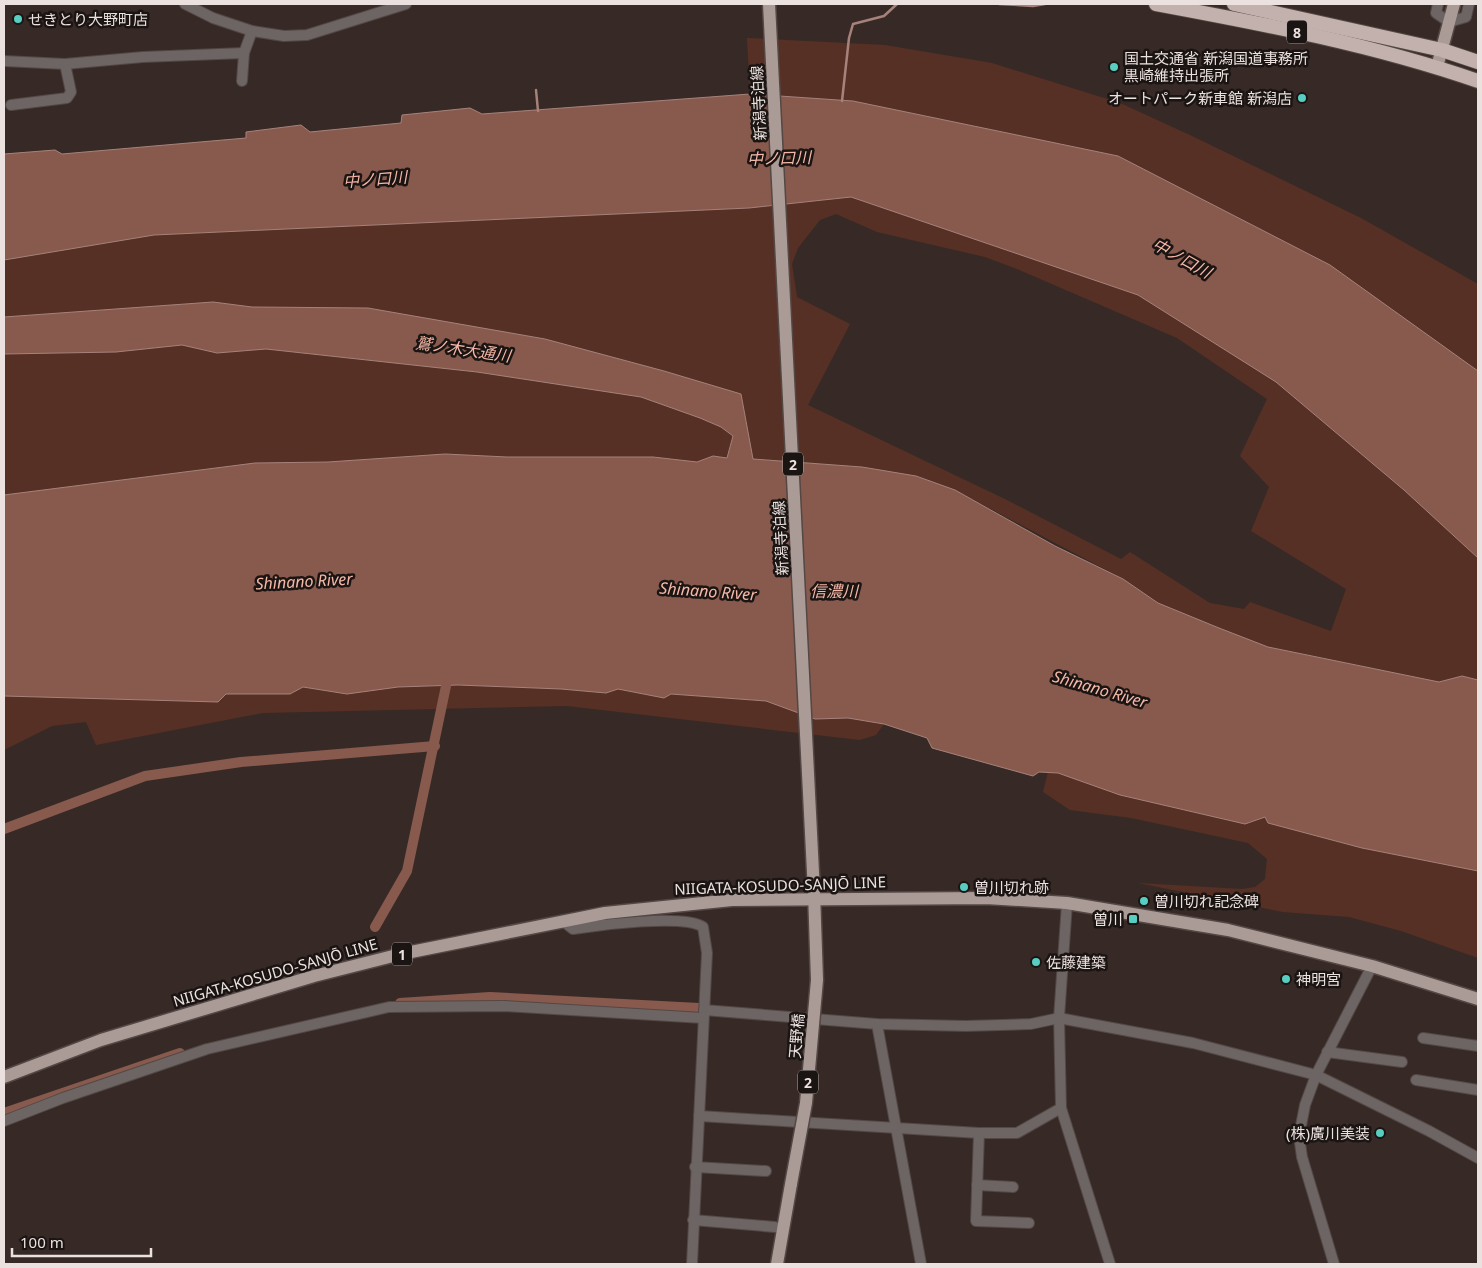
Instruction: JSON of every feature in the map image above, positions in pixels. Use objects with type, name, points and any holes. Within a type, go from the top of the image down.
[{"type":"highway","name":"8","points":[[1156,4],[1256,22],[1437,67],[1478,81]]},
{"type":"highway","name":"8","points":[[1234,4],[1442,50],[1478,62]]},
{"type":"main road","points":[[1437,67],[1454,4]]},
{"type":"main road","name":"新潟寺泊線","points":[[769,7],[814,895],[816,980]]},
{"type":"main road","name":"NIIGATA-KOSUDO-SANJŌ LINE","points":[[4,1076],[101,1040],[314,976],[419,950],[563,921],[645,907],[814,895],[986,898],[1067,903],[1228,930],[1372,966],[1478,999]]},
{"type":"main road","name":"天野橋","points":[[777,1264],[806,1102],[816,980]]},
{"type":"street","points":[[185,4],[213,18],[252,31],[284,36],[308,35],[406,4]]},
{"type":"street","points":[[1438,4],[1436,12],[1449,22],[1466,17],[1469,4]]},
{"type":"street","points":[[242,81],[244,53],[252,31]]},
{"type":"street","points":[[4,61],[65,64],[143,57],[244,53]]},
{"type":"street","points":[[11,105],[66,98],[71,92],[65,64]]},
{"type":"street","points":[[1067,903],[1059,1018],[1061,1108],[1110,1264]]},
{"type":"street","points":[[563,921],[573,929],[622,923],[698,924],[703,927],[706,943],[704,1014],[692,1264]]},
{"type":"street","points":[[1334,1264],[1302,1157],[1299,1136],[1305,1105],[1316,1075],[1372,966]]},
{"type":"street","points":[[4,1121],[63,1098],[207,1050],[390,1007],[504,1006],[704,1014],[877,1024],[966,1026],[1031,1024],[1059,1018],[1193,1044],[1316,1075],[1429,1131],[1478,1158]]},
{"type":"street","points":[[877,1024],[921,1264]]},
{"type":"street","points":[[1423,1038],[1478,1046]]},
{"type":"street","points":[[1327,1052],[1402,1062]]},
{"type":"street","points":[[1416,1080],[1478,1090]]},
{"type":"street","points":[[699,1116],[980,1133],[1017,1133],[1061,1108]]},
{"type":"street","points":[[980,1133],[976,1221],[1029,1223]]},
{"type":"street","points":[[696,1167],[766,1171]]},
{"type":"street","points":[[977,1185],[1013,1187]]},
{"type":"street","points":[[693,1220],[775,1228]]},
{"type":"shaded area","points":[[747,38],[885,45],[992,63],[1120,103],[1361,218],[1478,284],[1478,371],[1330,265],[1118,156],[853,101],[750,94]]},
{"type":"shaded area","points":[[851,197],[1138,295],[1276,382],[1404,490],[1478,558],[1478,680],[1462,676],[1439,682],[1268,647],[1158,603],[1123,579],[955,490],[916,476],[862,467],[753,459],[741,394],[545,339],[368,308],[252,307],[213,302],[4,317],[4,260],[154,235],[749,208]],"holes":[[[836,214],[877,232],[985,257],[1017,269],[1177,338],[1267,399],[1240,456],[1269,487],[1251,531],[1346,589],[1331,631],[1250,602],[1244,609],[1210,603],[1130,552],[1121,559],[1007,500],[808,405],[850,324],[797,297],[792,264],[798,248],[820,220]]]},
{"type":"shaded area","points":[[182,345],[217,353],[266,349],[477,372],[641,397],[700,418],[721,427],[733,436],[727,458],[713,456],[697,462],[653,457],[507,457],[445,454],[328,462],[255,463],[4,495],[4,354],[116,352]]},
{"type":"shaded area","points":[[458,685],[561,689],[606,693],[618,689],[664,698],[671,694],[766,701],[815,719],[848,718],[884,724],[876,735],[860,740],[567,706],[263,713],[96,745],[86,722],[52,726],[4,750],[4,696],[218,702],[226,694],[290,694],[303,687],[347,694],[398,687]]},
{"type":"shaded area","points":[[1048,772],[1058,773],[1120,795],[1245,824],[1265,817],[1268,823],[1362,848],[1478,871],[1478,958],[1401,931],[1349,917],[1283,912],[1138,883],[1242,889],[1255,887],[1265,879],[1267,859],[1248,843],[1131,818],[1070,810],[1043,792]]},
{"type":"water","name":"中ノ口川","points":[[750,94],[853,101],[1118,156],[1330,265],[1478,371],[1478,558],[1404,490],[1276,382],[1138,295],[851,197],[749,208],[154,235],[4,260],[4,154],[55,150],[62,154],[246,138],[246,132],[301,125],[310,132],[401,123],[402,115],[470,108],[482,114]]},
{"type":"water","name":"信濃川","points":[[213,302],[252,307],[368,308],[545,339],[741,394],[753,459],[862,467],[916,476],[955,490],[1055,546],[1123,579],[1158,603],[1268,647],[1439,682],[1462,676],[1478,680],[1478,871],[1362,848],[1268,823],[1265,817],[1245,824],[1120,795],[1058,773],[1039,772],[1033,776],[932,748],[927,738],[884,724],[848,718],[815,719],[766,701],[671,694],[664,698],[618,689],[606,693],[561,689],[458,685],[398,687],[347,694],[303,687],[290,694],[226,694],[218,702],[4,696],[4,495],[255,463],[328,462],[445,454],[507,457],[653,457],[697,462],[713,456],[727,458],[733,436],[721,427],[641,397],[477,372],[266,349],[217,353],[182,345],[116,352],[4,354],[4,317]]},
{"type":"waterway","points":[[842,101],[849,38],[853,24],[884,16],[897,4]]},
{"type":"waterway","points":[[999,4],[1033,6],[1045,4]]},
{"type":"waterway","points":[[536,90],[538,111]]},
{"type":"waterway","points":[[375,927],[407,871],[446,686]]},
{"type":"waterway","points":[[4,829],[145,776],[241,762],[435,746]]},
{"type":"waterway","points":[[400,1003],[490,997],[699,1008]]},
{"type":"waterway","points":[[4,1113],[180,1053]]},
{"type":"place","name":"せきとり大野町店","points":[[18,19]]},
{"type":"place","name":"国土交通省 新潟国道事務所 黒崎維持出張所","points":[[1114,67]]},
{"type":"place","name":"オートパーク新車館 新潟店","points":[[1302,98]]},
{"type":"place","name":"曽川切れ跡","points":[[964,887]]},
{"type":"place","name":"曽川切れ記念碑","points":[[1144,901]]},
{"type":"place","name":"曽川","points":[[1133,919]]},
{"type":"place","name":"佐藤建築","points":[[1036,962]]},
{"type":"place","name":"神明宮","points":[[1286,979]]},
{"type":"place","name":"(株)廣川美装","points":[[1380,1133]]},
{"type":"water label","name":"鷲ノ木大通川","points":[[463,349]]},
{"type":"water label","name":"Shinano River","points":[[304,581]]},
{"type":"water label","name":"Shinano River","points":[[708,591]]},
{"type":"water label","name":"Shinano River","points":[[1100,689]]}]
